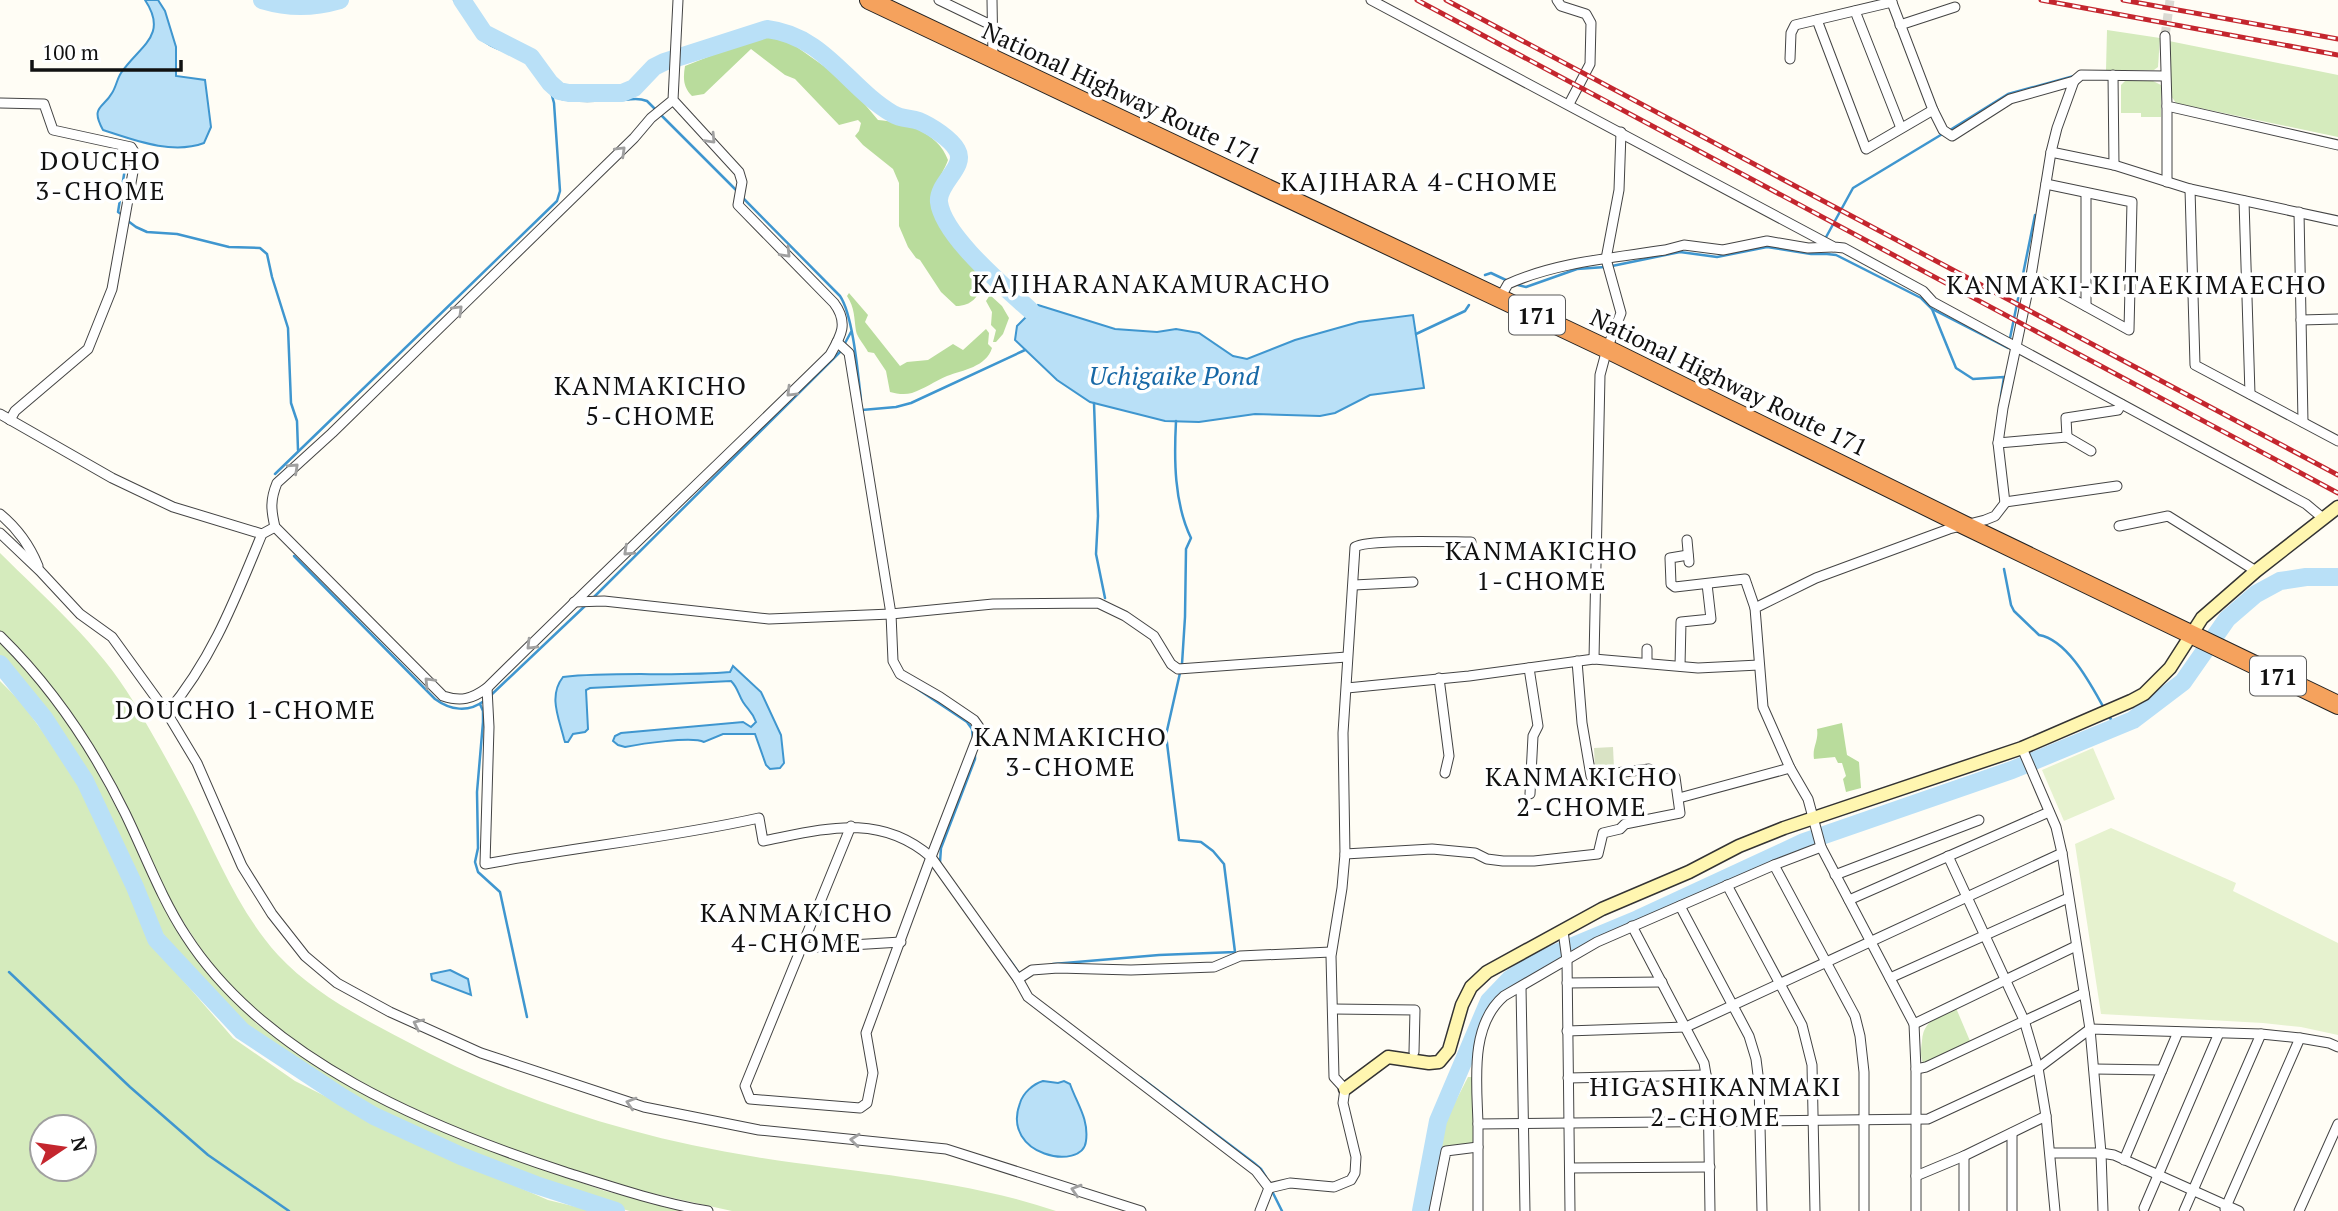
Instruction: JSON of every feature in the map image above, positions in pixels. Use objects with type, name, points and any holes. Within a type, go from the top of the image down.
[{"type":"highway","name":"National Highway Route 171","points":[[869,0],[993,60],[1508,287],[1607,349],[2338,705]]},
{"type":"street","points":[[673,100],[653,116],[634,138],[488,281],[277,483],[270,505],[275,527],[443,696],[469,699],[487,688],[830,355],[844,324],[839,309],[738,205],[741,182],[739,172],[673,100],[678,0]]},
{"type":"street","points":[[939,0],[993,26]]},
{"type":"street","points":[[992,0],[993,60]]},
{"type":"street","points":[[1371,0],[1621,132],[1823,245]]},
{"type":"street","points":[[1557,0],[1561,6],[1586,14],[1591,23],[1590,64],[1569,104]]},
{"type":"street","points":[[1790,59],[1791,33],[1795,25],[1892,1],[1933,110],[1945,132],[1952,136],[2010,99],[2074,81],[2081,75],[2165,75]]},
{"type":"street","points":[[1900,25],[1955,6]]},
{"type":"street","points":[[1855,10],[1901,128]]},
{"type":"street","points":[[1817,20],[1866,149],[1933,110]]},
{"type":"street","points":[[2165,36],[2167,182]]},
{"type":"street","points":[[2113,75],[2114,165]]},
{"type":"street","points":[[1755,608],[1815,578],[1995,516],[2003,505],[1998,443],[2015,346],[2031,276],[2051,152],[2074,81]]},
{"type":"street","points":[[0,103],[44,104],[53,130],[131,147],[136,155],[112,289],[88,349],[15,411],[10,420]]},
{"type":"street","points":[[2166,106],[2338,145]]},
{"type":"street","points":[[1594,659],[1600,376],[1621,313],[1606,259],[1619,190],[1621,132]]},
{"type":"street","points":[[2051,152],[2114,165],[2190,189],[2338,221]]},
{"type":"street","points":[[2031,276],[2129,330],[2132,202],[2046,184]]},
{"type":"street","points":[[2190,189],[2195,365],[2338,441]]},
{"type":"street","points":[[2086,306],[2087,193]]},
{"type":"street","points":[[2245,201],[2250,394]]},
{"type":"street","points":[[2299,212],[2303,422]]},
{"type":"street","points":[[1508,287],[1577,263],[1665,250],[1679,245],[1723,250],[1767,241],[1844,248],[1923,291],[1933,302],[2121,404],[2306,504],[2333,513]]},
{"type":"street","points":[[2301,320],[2338,319]]},
{"type":"street","points":[[837,342],[849,353],[891,614],[893,661],[900,674],[974,720],[979,727],[866,1033],[873,1073],[867,1102],[860,1108],[750,1099],[745,1086],[851,826]]},
{"type":"street","points":[[2067,438],[2066,418],[2118,410],[2121,404]]},
{"type":"street","points":[[0,414],[112,478],[173,507],[262,534]]},
{"type":"street","points":[[1998,443],[2067,438],[2091,451]]},
{"type":"street","points":[[2003,505],[2117,486]]},
{"type":"street","points":[[1269,1188],[1290,1183],[1334,1188],[1351,1180],[1355,1173],[1356,1157],[1343,1103],[1345,1089],[1388,1057],[1438,1062],[1449,1050],[1462,1005],[1471,987],[1487,972],[1602,909],[1689,872],[1739,846],[1784,828],[2023,752],[2144,694],[2196,636],[2202,618],[2256,570],[2333,513]]},
{"type":"street","points":[[0,514],[31,550],[40,571]]},
{"type":"street","points":[[2119,526],[2168,516],[2256,570]]},
{"type":"street","points":[[167,713],[191,685],[222,628],[262,534],[275,527]]},
{"type":"street","points":[[0,533],[80,614],[113,637],[167,713],[197,763],[242,866],[272,914],[305,956],[337,983],[390,1012],[481,1054],[644,1107],[758,1130],[946,1149],[1141,1211]]},
{"type":"street","points":[[1688,540],[1689,558],[1670,558],[1671,584],[1675,587],[1745,579],[1755,608],[1763,707],[1790,768],[1808,799],[1821,847],[1914,1024],[1916,1211]]},
{"type":"street","points":[[1345,1089],[1334,1077],[1331,952],[1345,853],[1343,733],[1355,547],[1358,544],[1471,542]]},
{"type":"street","points":[[1354,584],[1413,582]]},
{"type":"street","points":[[1680,666],[1681,622],[1711,619],[1707,584]]},
{"type":"street","points":[[574,602],[604,600],[769,619],[891,614],[993,604],[1098,603],[1125,616],[1154,636],[1171,664],[1178,668],[1347,657]]},
{"type":"street","points":[[0,636],[81,734],[124,811],[161,892],[186,936],[218,979],[261,1021],[304,1053],[364,1088],[445,1129],[514,1156],[610,1186],[709,1211]]},
{"type":"street","points":[[1647,649],[1647,662]]},
{"type":"street","points":[[1347,688],[1594,659],[1723,668],[1759,665]]},
{"type":"street","points":[[1345,853],[1432,849],[1475,853],[1487,859],[1503,861],[1583,857],[1598,854],[1603,833],[1620,829],[1625,824],[1680,813],[1675,777],[1649,780],[1649,769],[1591,776],[1582,723],[1577,661]]},
{"type":"street","points":[[1529,668],[1538,726],[1532,736],[1530,794]]},
{"type":"street","points":[[1439,678],[1449,756],[1445,773]]},
{"type":"street","points":[[487,688],[489,727],[485,864],[553,851],[694,832],[759,818],[764,841],[851,826],[898,835],[916,844],[931,857],[1018,979],[1028,998],[1256,1171],[1269,1188]]},
{"type":"street","points":[[2023,752],[2056,827],[2062,853],[2090,1029],[2101,1153],[2103,1211]]},
{"type":"street","points":[[1679,798],[1790,768]]},
{"type":"street","points":[[1849,900],[2049,812]]},
{"type":"street","points":[[1835,875],[1979,820]]},
{"type":"street","points":[[1478,1211],[1476,1065],[1483,1029],[1493,1006],[1504,996],[1597,942],[1821,847]]},
{"type":"street","points":[[1567,1031],[1686,1027],[2062,853]]},
{"type":"street","points":[[1948,856],[2024,1020],[2038,1068],[2046,1116],[2055,1211]]},
{"type":"street","points":[[1774,865],[1854,1016],[1860,1036],[1864,1072],[1864,1211]]},
{"type":"street","points":[[1727,885],[1802,1025],[1809,1046],[1812,1065],[1815,1211]]},
{"type":"street","points":[[1890,978],[2068,898]]},
{"type":"street","points":[[1680,906],[1749,1036],[1756,1059],[1762,1211]]},
{"type":"street","points":[[1632,926],[1704,1063],[1709,1121],[1710,1211]]},
{"type":"street","points":[[1563,931],[1567,960],[1570,1211]]},
{"type":"street","points":[[802,948],[901,942]]},
{"type":"street","points":[[1914,1024],[2076,946]]},
{"type":"street","points":[[1018,979],[1032,970],[1131,971],[1214,967],[1240,956],[1331,952]]},
{"type":"street","points":[[1567,983],[1662,982]]},
{"type":"street","points":[[1521,987],[1525,1211]]},
{"type":"street","points":[[1916,1069],[1926,1067],[2084,993]]},
{"type":"street","points":[[1333,1009],[1415,1010],[1414,1052]]},
{"type":"street","points":[[1478,1124],[1928,1119],[2038,1068],[2090,1029],[2261,1034],[2300,1038],[2338,1047]]},
{"type":"street","points":[[2124,1160],[2178,1031]]},
{"type":"street","points":[[2144,1208],[2219,1033]]},
{"type":"street","points":[[2184,1211],[2261,1034]]},
{"type":"street","points":[[2226,1208],[2300,1038]]},
{"type":"street","points":[[2094,1069],[2162,1070]]},
{"type":"street","points":[[1568,1078],[1706,1074]]},
{"type":"street","points":[[1916,1176],[2046,1116]]},
{"type":"street","points":[[2300,1211],[2338,1124]]},
{"type":"street","points":[[2012,1133],[2012,1211]]},
{"type":"street","points":[[1434,1211],[1446,1151],[1478,1147]]},
{"type":"street","points":[[2051,1153],[2101,1153],[2124,1160],[2226,1208],[2239,1211]]},
{"type":"street","points":[[1964,1156],[1964,1211]]},
{"type":"street","points":[[1570,1168],[1710,1167]]},
{"type":"street","points":[[1260,1211],[1269,1188]]},
{"type":"green space","points":[[2107,30],[2160,38],[2158,67],[2154,70],[2106,70]]},
{"type":"green space","points":[[772,34],[794,45],[845,81],[878,120],[919,130],[937,142],[943,150],[948,160],[937,186],[936,214],[948,238],[984,282],[977,296],[970,302],[956,306],[941,292],[908,247],[899,226],[899,183],[893,169],[855,136],[861,123],[858,120],[839,125],[795,79],[785,75],[751,49],[704,94],[692,96],[689,93],[684,82],[685,66]]},
{"type":"green space","points":[[2169,41],[2338,75],[2338,137],[2176,103],[2171,96]]},
{"type":"green space","points":[[2125,81],[2153,81],[2161,85],[2161,117],[2121,113],[2121,85]]},
{"type":"green space","points":[[849,293],[868,315],[865,322],[900,366],[907,362],[928,360],[953,344],[963,350],[986,329],[989,333],[988,344],[992,348],[985,360],[973,367],[912,393],[890,392],[886,371],[874,353],[868,352],[857,333],[853,309],[847,296]]},
{"type":"green space","points":[[990,295],[1002,306],[1009,318],[1003,334],[996,342],[993,342],[996,330],[991,325],[992,312],[986,301]]},
{"type":"green space","points":[[0,553],[88,641],[119,680],[177,779],[240,902],[264,938],[291,968],[337,1003],[404,1040],[487,1080],[575,1114],[619,1127],[710,1149],[982,1191],[1056,1211],[732,1211],[632,1189],[537,1161],[383,1094],[323,1060],[275,1026],[234,990],[205,955],[172,904],[111,779],[0,633]]},
{"type":"green space","points":[[0,642],[77,733],[130,834],[157,894],[184,942],[215,982],[257,1024],[355,1087],[540,1168],[605,1191],[690,1211],[630,1211],[618,1208],[538,1183],[461,1153],[344,1096],[241,1026],[185,967],[156,923],[88,781],[47,717],[0,660]]},
{"type":"green space","points":[[0,681],[21,702],[67,765],[98,820],[135,903],[174,970],[233,1038],[295,1081],[434,1151],[548,1200],[593,1211],[0,1211]]},
{"type":"green space","points":[[1842,723],[1847,755],[1859,762],[1861,788],[1846,792],[1843,779],[1846,776],[1842,763],[1838,763],[1835,757],[1814,759],[1817,729]]},
{"type":"green space","points":[[1613,747],[1614,768],[1595,769],[1594,748]]},
{"type":"green space","points":[[2093,748],[2115,799],[2064,821],[2042,770]]},
{"type":"green space","points":[[2111,828],[2236,883],[2233,891],[2338,943],[2338,1035],[2263,1023],[2101,1014],[2075,844]]},
{"type":"green space","points":[[1956,1008],[1970,1041],[1923,1063],[1921,1050],[1925,1028],[1933,1020]]},
{"type":"green space","points":[[1468,1077],[1473,1077],[1474,1141],[1470,1146],[1440,1147],[1443,1126]]},
{"type":"water","points":[[145,0],[158,0],[165,11],[176,47],[176,76],[205,80],[211,127],[204,143],[179,147],[153,145],[103,130],[99,122],[99,109],[112,93],[121,73],[153,32],[152,12]]},
{"type":"water","name":"Uchigaike Pond","points":[[1038,305],[1115,329],[1157,332],[1176,329],[1199,333],[1233,356],[1247,359],[1295,340],[1359,322],[1413,315],[1424,388],[1370,395],[1335,413],[1320,416],[1255,414],[1199,422],[1165,421],[1090,402],[1057,380],[1015,340],[1017,326]]},
{"type":"water","points":[[733,666],[761,692],[781,735],[784,763],[780,768],[770,769],[766,765],[755,734],[723,734],[704,742],[678,740],[625,747],[613,741],[615,736],[621,733],[743,722],[751,727],[756,722],[731,681],[590,688],[586,690],[588,729],[573,734],[568,742],[565,742],[555,699],[563,677],[730,672]]},
{"type":"water","points":[[450,970],[468,979],[471,995],[432,980],[431,974]]},
{"type":"water","points":[[1043,1081],[1064,1081],[1070,1084],[1082,1112],[1086,1141],[1081,1150],[1072,1156],[1044,1154],[1021,1136],[1017,1121],[1021,1099],[1029,1089]]},
{"type":"water","points":[[1438,1160],[1429,1211],[1419,1211],[1429,1162]]},
{"type":"waterway","points":[[262,0],[301,6],[340,0]]},
{"type":"waterway","points":[[291,0],[315,0]]},
{"type":"waterway","points":[[454,0],[478,36],[490,45],[523,60],[556,97],[576,101],[647,101],[739,193]]},
{"type":"waterway","points":[[462,0],[484,33],[531,57],[550,83],[559,91],[569,93],[622,93],[634,88],[654,67],[664,62],[767,29],[805,42],[835,64],[877,103],[896,116],[929,126],[954,146],[959,156],[958,163],[940,195],[943,216],[977,261],[1031,311]]},
{"type":"waterway","points":[[1950,130],[2008,94],[2074,76]]},
{"type":"waterway","points":[[275,474],[557,201],[560,191],[551,92]]},
{"type":"waterway","points":[[1825,239],[1853,188],[1944,133]]},
{"type":"waterway","points":[[124,216],[118,212],[127,156]]},
{"type":"waterway","points":[[743,198],[840,296],[852,330],[861,400]]},
{"type":"waterway","points":[[1612,266],[1680,252],[1717,257],[1767,247],[1836,255],[1921,298],[1932,309],[2008,348],[2035,215]]},
{"type":"waterway","points":[[128,221],[147,232],[177,234],[229,247],[260,248],[267,254],[288,328],[291,403],[297,421],[298,450]]},
{"type":"waterway","points":[[1514,284],[1526,287],[1577,269],[1605,267]]},
{"type":"waterway","points":[[1485,275],[1491,273],[1508,281]]},
{"type":"waterway","points":[[1416,334],[1465,311],[1469,305]]},
{"type":"waterway","points":[[1932,309],[1956,368],[1973,379],[2004,377],[2001,396]]},
{"type":"waterway","points":[[844,345],[851,332]]},
{"type":"waterway","points":[[862,410],[911,403],[1025,350]]},
{"type":"waterway","points":[[593,598],[841,351]]},
{"type":"waterway","points":[[1094,403],[1098,516],[1096,554],[1105,598]]},
{"type":"waterway","points":[[1053,964],[1235,952],[1224,864],[1201,842],[1179,840],[1166,735],[1182,664],[1186,549],[1191,538],[1178,496],[1175,465],[1176,421]]},
{"type":"waterway","points":[[294,556],[435,699],[459,709],[484,701]]},
{"type":"waterway","points":[[2004,569],[2014,611],[2039,635],[2060,645],[2069,654],[2104,708]]},
{"type":"waterway","points":[[1421,1211],[1438,1121],[1489,1001],[1510,979],[1537,961],[1638,919],[1804,842],[2012,770],[2133,720],[2183,682],[2227,619],[2256,594],[2280,581],[2306,577],[2338,577]]},
{"type":"waterway","points":[[489,697],[586,605]]},
{"type":"waterway","points":[[0,664],[44,718],[85,781],[135,887],[156,939],[242,1031],[374,1116],[461,1156],[536,1185],[616,1211]]},
{"type":"waterway","points":[[916,688],[967,722],[972,729],[973,740]]},
{"type":"waterway","points":[[480,704],[483,722],[477,792],[478,848],[475,862],[478,872],[500,892],[527,1017]]},
{"type":"waterway","points":[[2109,716],[2116,728]]},
{"type":"waterway","points":[[940,862],[941,848],[975,753]]},
{"type":"waterway","points":[[1009,959],[1019,973]]},
{"type":"waterway","points":[[9,972],[130,1087],[208,1155],[289,1211]]},
{"type":"waterway","points":[[1140,1077],[1254,1163],[1266,1177]]},
{"type":"waterway","points":[[1271,1189],[1282,1211]]},
{"type":"tunnel","points":[[2165,36],[2170,0]]},
{"type":"railway","points":[[1417,0],[2338,493]]},
{"type":"railway","points":[[1446,0],[2338,475]]},
{"type":"railway","points":[[2041,0],[2338,55]]},
{"type":"railway","points":[[2123,0],[2338,39]]},
{"type":"district","name":"DOUCHO 3-CHOME","points":[[101,175]]},
{"type":"district","name":"KAJIHARA 4-CHOME","points":[[1420,181]]},
{"type":"district","name":"KAJIHARANAKAMURACHO","points":[[1152,283]]},
{"type":"district","name":"KANMAKI-KITAEKIMAECHO","points":[[2137,284]]},
{"type":"district","name":"KANMAKICHO 5-CHOME","points":[[651,400]]},
{"type":"district","name":"KANMAKICHO 1-CHOME","points":[[1542,565]]},
{"type":"district","name":"DOUCHO 1-CHOME","points":[[246,709]]},
{"type":"district","name":"KANMAKICHO 3-CHOME","points":[[1071,751]]},
{"type":"district","name":"KANMAKICHO 2-CHOME","points":[[1582,791]]},
{"type":"district","name":"KANMAKICHO 4-CHOME","points":[[797,927]]},
{"type":"district","name":"HIGASHIKANMAKI 2-CHOME","points":[[1716,1101]]}]
